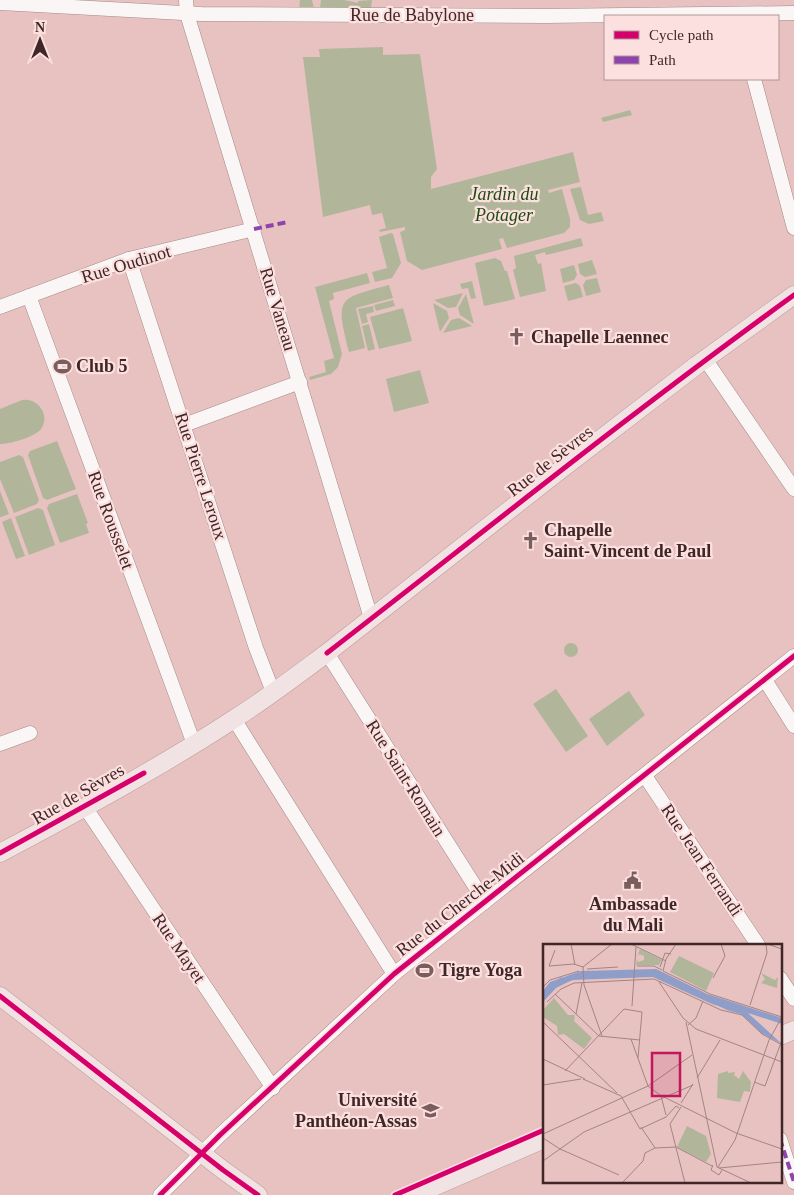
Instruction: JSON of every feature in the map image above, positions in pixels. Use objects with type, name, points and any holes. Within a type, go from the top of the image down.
[{"type":"main road","name":"Rue de Sèvres","points":[[0,854],[85,808],[194,744],[274,692],[327,653],[705,359],[794,295]]},
{"type":"main road","points":[[0,996],[202,1154],[258,1195]]},
{"type":"main road","points":[[782,1035],[794,1030]]},
{"type":"main road","points":[[415,1195],[543,1139]]},
{"type":"street","name":"Rue Vaneau","points":[[186,0],[187,14],[371,618]]},
{"type":"street","name":"Rue de Babylone","points":[[0,3],[187,14],[545,16],[738,10],[794,13]]},
{"type":"street","points":[[754,80],[794,228]]},
{"type":"street","name":"Rue Oudinot","points":[[0,307],[128,259],[254,229]]},
{"type":"street","name":"Rue Pierre Leroux","points":[[128,259],[256,648],[274,692]]},
{"type":"street","name":"Rue Rousselet","points":[[29,296],[194,744]]},
{"type":"street","points":[[705,359],[794,489]]},
{"type":"street","points":[[184,425],[300,382]]},
{"type":"street","name":"Rue Saint-Romain","points":[[327,653],[484,902]]},
{"type":"street","name":"Rue du Cherche-Midi","points":[[160,1195],[394,974],[794,656]]},
{"type":"street","points":[[765,680],[794,726]]},
{"type":"street","points":[[234,719],[394,974]]},
{"type":"street","points":[[0,744],[30,733]]},
{"type":"street","name":"Rue Jean Ferrandi","points":[[645,776],[757,944]]},
{"type":"street","name":"Rue Mayet","points":[[85,808],[272,1088]]},
{"type":"street","points":[[782,981],[794,999]]},
{"type":"street","points":[[782,1145],[794,1182]]},
{"type":"green space","points":[[300,0],[312,0],[314,9],[299,9]]},
{"type":"green space","points":[[321,0],[344,0],[358,3],[358,1],[372,0],[371,8],[320,8]]},
{"type":"green space","name":"Jardin du Potager","points":[[383,47],[383,55],[420,54],[437,169],[431,177],[431,189],[573,152],[580,182],[548,190],[549,193],[562,189],[570,219],[570,227],[564,233],[507,248],[503,238],[499,239],[502,249],[422,270],[407,261],[400,232],[405,230],[405,227],[380,232],[379,230],[386,228],[382,213],[372,215],[370,205],[323,217],[303,57],[320,57],[319,49]]},
{"type":"green space","points":[[630,110],[632,115],[603,122],[601,118]]},
{"type":"green space","points":[[581,187],[588,215],[601,212],[604,221],[589,224],[580,220],[570,189]]},
{"type":"green space","points":[[393,234],[401,263],[392,278],[375,282],[372,272],[387,268],[379,237]]},
{"type":"green space","points":[[581,238],[583,246],[546,255],[545,252],[535,255],[538,264],[541,263],[546,291],[520,297],[513,270],[516,268],[514,256]]},
{"type":"green space","points":[[495,258],[501,261],[505,271],[507,271],[515,299],[484,306],[475,263]]},
{"type":"green space","points":[[592,260],[597,274],[585,277],[580,274],[578,264]]},
{"type":"green space","points":[[574,265],[577,275],[574,280],[563,283],[560,269]]},
{"type":"green space","points":[[367,273],[370,283],[333,293],[334,299],[329,301],[342,354],[338,367],[331,374],[310,380],[309,377],[326,372],[324,361],[334,358],[315,287]]},
{"type":"green space","points":[[597,278],[601,292],[586,296],[583,285],[586,280]]},
{"type":"green space","points":[[472,281],[476,298],[471,299],[468,288],[462,289],[460,284]]},
{"type":"green space","points":[[576,283],[580,286],[583,297],[568,301],[564,286]]},
{"type":"green space","points":[[389,285],[393,298],[356,308],[365,348],[349,352],[342,321],[344,304],[350,298],[359,294]]},
{"type":"green space","points":[[463,293],[456,307],[448,308],[434,300]]},
{"type":"green space","points":[[466,294],[474,324],[460,315],[458,308]]},
{"type":"green space","points":[[393,300],[395,306],[376,311],[374,305]]},
{"type":"green space","points":[[433,303],[447,311],[449,318],[440,332]]},
{"type":"green space","points":[[373,306],[374,312],[366,314],[368,322],[362,324],[358,309]]},
{"type":"green space","points":[[403,308],[412,341],[379,349],[370,317]]},
{"type":"green space","points":[[459,318],[472,326],[443,333],[451,320]]},
{"type":"green space","points":[[369,324],[375,349],[368,351],[362,326]]},
{"type":"green space","points":[[420,370],[429,403],[394,412],[386,379]]},
{"type":"green space","points":[[22,400],[33,401],[41,408],[44,424],[38,432],[22,440],[0,444],[0,409]]},
{"type":"green space","points":[[57,441],[76,489],[47,500],[43,498],[28,455],[30,451]]},
{"type":"green space","points":[[19,455],[23,457],[39,500],[37,504],[14,513],[0,479],[0,462]]},
{"type":"green space","points":[[0,491],[9,514],[1,517],[0,517]]},
{"type":"green space","points":[[77,494],[88,523],[86,524],[89,533],[60,543],[47,508],[49,504]]},
{"type":"green space","points":[[38,508],[43,510],[55,545],[29,555],[15,517]]},
{"type":"green space","points":[[11,518],[25,556],[16,559],[2,522]]},
{"type":"green space","points":[[571,643],[576,645],[578,650],[576,655],[571,657],[566,655],[564,650],[566,645]]},
{"type":"green space","points":[[556,689],[588,736],[566,752],[533,704]]},
{"type":"green space","points":[[629,691],[645,715],[607,746],[589,719]]},
{"type":"marked path","points":[[254,229],[288,222]]},
{"type":"marked path","points":[[782,1145],[794,1182]]},
{"type":"cycle path","points":[[327,653],[617,427],[794,295]]},
{"type":"cycle path","points":[[160,1195],[220,1135],[394,974],[794,656]]},
{"type":"cycle path","points":[[0,853],[144,773]]},
{"type":"cycle path","points":[[0,996],[223,1170],[258,1195]]},
{"type":"cycle path","points":[[395,1195],[543,1130]]},
{"type":"place","name":"Chapelle Laennec","points":[[517,337]]},
{"type":"place","name":"Club 5","points":[[62,366]]},
{"type":"place","name":"Chapelle Saint-Vincent de Paul","points":[[530,540]]},
{"type":"place","name":"Ambassade du Mali","points":[[633,881]]},
{"type":"place","name":"Tigre Yoga","points":[[425,970]]},
{"type":"place","name":"Université Panthéon-Assas","points":[[431,1110]]}]
